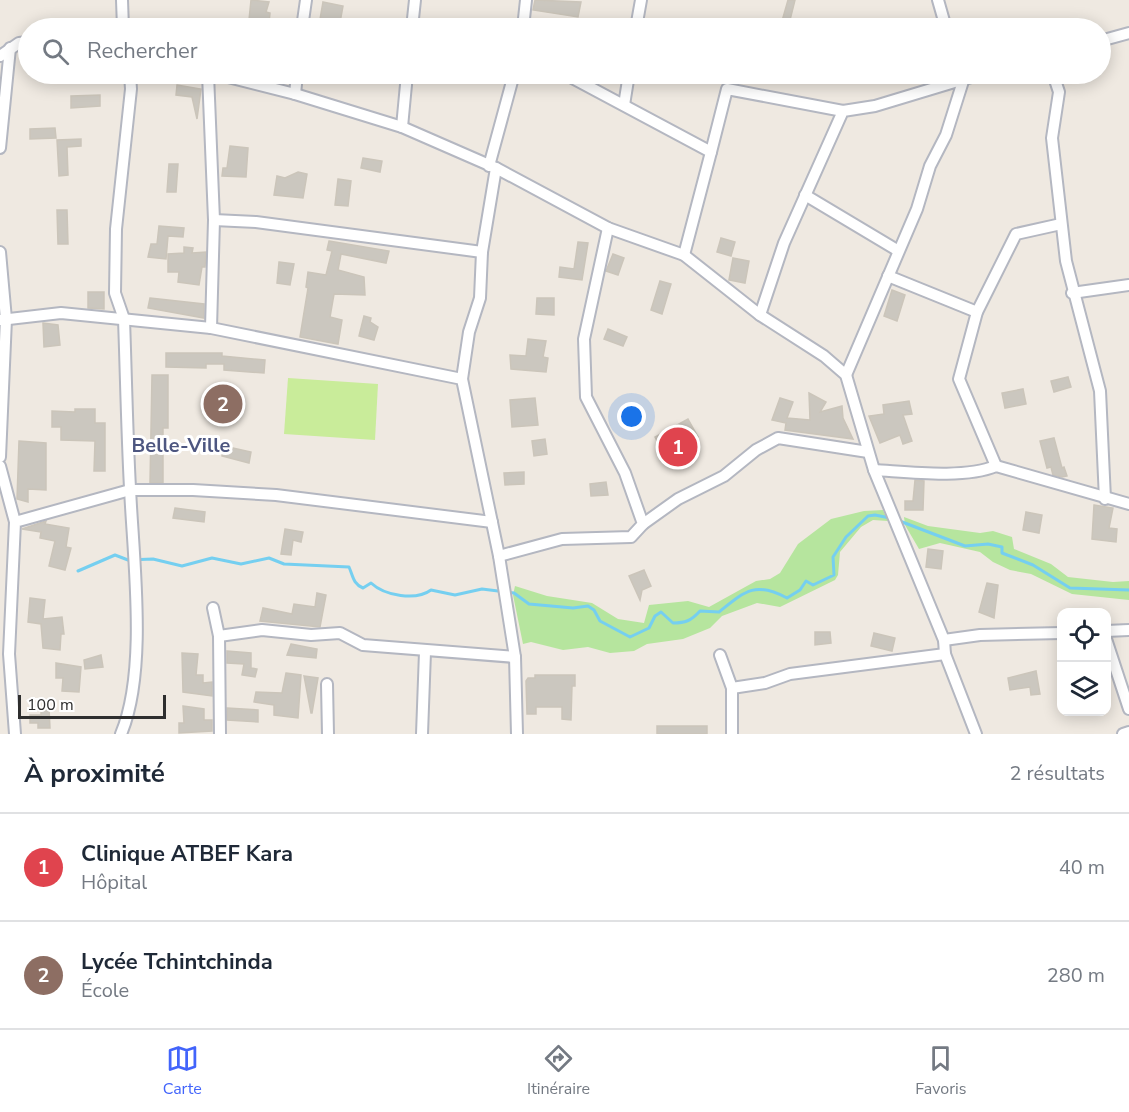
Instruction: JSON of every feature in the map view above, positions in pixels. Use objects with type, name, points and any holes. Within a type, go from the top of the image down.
[{"type":"street","points":[[122,0],[123,18]]},
{"type":"street","points":[[303,18],[306,0]]},
{"type":"street","points":[[413,18],[414,0]]},
{"type":"street","points":[[524,18],[525,0]]},
{"type":"street","points":[[638,18],[641,0]]},
{"type":"street","points":[[938,0],[943,18]]},
{"type":"street","points":[[1111,38],[1129,33]]},
{"type":"street","points":[[0,56],[18,45]]},
{"type":"street","points":[[0,148],[10,48]]},
{"type":"street","points":[[121,734],[128,717],[135,666],[135,561],[124,319],[115,293],[116,229],[131,84]]},
{"type":"street","points":[[208,84],[214,220],[212,328]]},
{"type":"street","points":[[256,84],[402,127],[493,167],[608,228],[684,255],[760,315],[824,356],[846,375],[874,470],[944,640],[945,654],[976,734]]},
{"type":"street","points":[[295,94],[296,84]]},
{"type":"street","points":[[402,127],[406,84]]},
{"type":"street","points":[[512,84],[493,167],[482,252],[480,298],[469,332],[462,379],[500,556],[515,657],[517,734]]},
{"type":"street","points":[[584,84],[711,152]]},
{"type":"street","points":[[624,105],[627,84]]},
{"type":"street","points":[[684,255],[727,89],[843,111],[875,106],[940,84]]},
{"type":"street","points":[[846,375],[897,250],[917,209],[930,166],[946,135],[961,84]]},
{"type":"street","points":[[1056,84],[1059,92],[1052,138],[1061,224],[1072,293],[1100,391],[1105,499]]},
{"type":"street","points":[[760,315],[784,243],[843,111]]},
{"type":"street","points":[[805,195],[897,250]]},
{"type":"street","points":[[214,220],[256,222],[482,252]]},
{"type":"street","points":[[996,466],[958,379],[977,312],[1016,234],[1061,224]]},
{"type":"street","points":[[608,228],[584,339],[586,397],[625,473],[643,525]]},
{"type":"street","points":[[0,252],[3,320],[0,458]]},
{"type":"street","points":[[888,276],[977,312]]},
{"type":"street","points":[[1072,293],[1129,285]]},
{"type":"street","points":[[3,320],[61,313],[212,328],[462,379]]},
{"type":"street","points":[[500,556],[562,539],[631,537],[678,499],[724,476],[756,450],[778,438],[868,452]]},
{"type":"street","points":[[0,466],[15,522],[9,654],[15,734]]},
{"type":"street","points":[[874,470],[985,471],[996,466],[1129,504]]},
{"type":"street","points":[[15,522],[130,490],[193,490],[276,495],[492,522]]},
{"type":"street","points":[[213,608],[219,636],[220,734]]},
{"type":"street","points":[[219,636],[262,630],[311,635],[340,633],[363,645],[425,652],[515,657]]},
{"type":"street","points":[[1111,631],[1129,630]]},
{"type":"street","points":[[944,640],[980,635],[1057,633]]},
{"type":"street","points":[[422,734],[425,652]]},
{"type":"street","points":[[1111,652],[1129,709]]},
{"type":"street","points":[[732,688],[765,682],[790,674],[945,654]]},
{"type":"street","points":[[720,656],[732,688],[732,734]]},
{"type":"street","points":[[327,684],[328,734]]},
{"type":"street","points":[[1123,734],[1129,732]]},
{"type":"green space","points":[[288,378],[378,384],[375,440],[284,434]]},
{"type":"green space","points":[[883,510],[888,521],[873,520],[861,527],[840,552],[838,575],[835,580],[780,607],[757,603],[722,616],[710,628],[683,639],[647,644],[634,651],[610,653],[588,647],[563,650],[531,642],[523,644],[513,595],[515,586],[547,596],[592,603],[618,619],[644,623],[649,605],[688,601],[709,607],[756,581],[770,579],[780,573],[798,544],[831,519],[864,511]]},
{"type":"green space","points":[[904,517],[928,526],[980,533],[993,531],[1012,537],[1014,549],[1051,564],[1068,577],[1113,582],[1129,581],[1129,600],[1072,594],[1031,574],[1010,570],[993,562],[980,552],[940,543],[919,549],[905,525]]},
{"type":"building","points":[[251,0],[269,2],[266,12],[270,13],[270,18],[249,18]]},
{"type":"building","points":[[535,0],[581,2],[578,17],[533,10]]},
{"type":"building","points":[[788,0],[795,0],[790,18],[783,18]]},
{"type":"building","points":[[323,2],[343,6],[341,18],[320,18]]},
{"type":"building","points":[[177,85],[201,89],[197,119],[192,97],[176,95]]},
{"type":"building","points":[[100,95],[100,106],[71,108],[71,96]]},
{"type":"building","points":[[55,128],[56,138],[30,139],[30,129]]},
{"type":"building","points":[[81,139],[81,146],[67,147],[68,175],[59,176],[57,140]]},
{"type":"building","points":[[230,146],[248,148],[246,177],[222,176],[223,168],[227,168]]},
{"type":"building","points":[[363,158],[382,161],[380,172],[361,168]]},
{"type":"building","points":[[169,164],[178,164],[176,192],[167,192]]},
{"type":"building","points":[[298,172],[307,174],[303,198],[274,195],[277,176],[285,178]]},
{"type":"building","points":[[338,179],[351,181],[348,206],[335,205]]},
{"type":"building","points":[[57,210],[67,210],[68,244],[58,244]]},
{"type":"building","points":[[159,226],[184,228],[183,237],[168,236],[166,259],[148,257],[151,244],[157,244]]},
{"type":"building","points":[[721,238],[735,242],[731,256],[717,252]]},
{"type":"building","points":[[329,241],[389,251],[386,263],[341,254],[338,270],[364,277],[365,295],[334,294],[330,317],[342,320],[338,344],[300,337],[308,288],[306,287],[308,272],[326,275],[332,251],[327,250]]},
{"type":"building","points":[[578,242],[588,243],[582,280],[559,277],[560,267],[574,269]]},
{"type":"building","points":[[184,247],[193,248],[192,253],[206,252],[205,267],[202,267],[199,285],[178,282],[179,272],[168,272],[168,254],[184,253]]},
{"type":"building","points":[[613,254],[624,258],[618,275],[606,271]]},
{"type":"building","points":[[733,258],[749,261],[745,283],[729,280]]},
{"type":"building","points":[[279,262],[294,264],[290,285],[277,283]]},
{"type":"building","points":[[660,281],[671,284],[662,314],[651,310]]},
{"type":"building","points":[[892,290],[905,295],[897,321],[884,316]]},
{"type":"building","points":[[88,292],[104,292],[104,309],[88,308]]},
{"type":"building","points":[[150,298],[204,304],[204,318],[148,308]]},
{"type":"building","points":[[537,298],[554,298],[554,315],[536,314]]},
{"type":"building","points":[[364,316],[371,318],[370,322],[378,327],[374,340],[359,336]]},
{"type":"building","points":[[43,323],[58,325],[60,345],[44,347]]},
{"type":"building","points":[[608,329],[627,337],[623,346],[604,339]]},
{"type":"building","points":[[528,339],[546,341],[543,357],[548,358],[546,372],[511,369],[510,355],[526,356]]},
{"type":"building","points":[[166,353],[222,353],[222,356],[265,360],[264,373],[224,370],[224,364],[206,364],[206,368],[166,367]]},
{"type":"building","points":[[152,375],[168,375],[168,428],[163,428],[163,483],[150,483]]},
{"type":"building","points":[[1068,377],[1071,387],[1054,392],[1051,381]]},
{"type":"building","points":[[1023,389],[1026,404],[1005,408],[1002,393]]},
{"type":"building","points":[[809,393],[826,402],[820,412],[842,406],[843,418],[853,439],[785,430],[786,423],[772,420],[780,398],[793,402],[787,418],[810,420]]},
{"type":"building","points":[[535,398],[538,425],[512,427],[510,400]]},
{"type":"building","points":[[909,401],[912,414],[903,415],[912,441],[903,444],[900,435],[880,443],[869,416],[884,414],[883,405]]},
{"type":"building","points":[[75,409],[95,409],[95,423],[105,423],[105,471],[94,471],[95,441],[61,440],[61,427],[52,427],[52,411],[75,412]]},
{"type":"building","points":[[688,419],[698,437],[680,446],[684,453],[668,462],[655,437]]},
{"type":"building","points":[[1054,438],[1062,468],[1064,467],[1067,476],[1053,475],[1051,467],[1047,468],[1040,441]]},
{"type":"building","points":[[545,439],[547,454],[534,456],[532,441]]},
{"type":"building","points":[[19,441],[46,443],[46,490],[28,489],[28,502],[17,499]]},
{"type":"building","points":[[224,446],[251,452],[249,463],[222,456]]},
{"type":"building","points":[[524,472],[524,484],[505,485],[504,473]]},
{"type":"building","points":[[915,480],[924,481],[923,510],[905,510],[905,501],[913,501]]},
{"type":"building","points":[[606,482],[608,495],[591,496],[590,484]]},
{"type":"building","points":[[1094,505],[1113,508],[1109,528],[1117,529],[1116,542],[1092,539]]},
{"type":"building","points":[[175,508],[205,512],[204,522],[173,518]]},
{"type":"building","points":[[1026,512],[1042,515],[1039,533],[1023,530]]},
{"type":"building","points":[[46,521],[45,524],[69,528],[66,547],[71,548],[65,570],[49,566],[55,541],[40,538],[41,532],[22,529]]},
{"type":"building","points":[[285,529],[303,532],[301,542],[293,540],[291,555],[281,554]]},
{"type":"building","points":[[928,549],[943,551],[941,569],[926,567]]},
{"type":"building","points":[[644,570],[651,586],[642,590],[640,600],[629,576]]},
{"type":"building","points":[[987,583],[998,585],[994,618],[979,612]]},
{"type":"building","points":[[317,593],[326,595],[320,627],[260,621],[263,608],[292,614],[294,604],[315,607]]},
{"type":"building","points":[[30,598],[45,600],[43,619],[62,617],[64,634],[61,634],[60,650],[43,648],[41,624],[28,622]]},
{"type":"building","points":[[815,632],[830,632],[831,643],[815,645]]},
{"type":"building","points":[[874,633],[895,638],[892,651],[871,646]]},
{"type":"building","points":[[291,644],[317,649],[316,658],[287,655]]},
{"type":"building","points":[[227,651],[251,653],[251,668],[257,669],[255,677],[242,675],[244,664],[227,663]]},
{"type":"building","points":[[182,653],[198,654],[196,675],[203,675],[203,683],[212,682],[212,696],[183,692]]},
{"type":"building","points":[[101,655],[103,667],[85,669],[84,660]]},
{"type":"building","points":[[56,663],[81,667],[79,692],[62,691],[63,678],[56,678]]},
{"type":"building","points":[[1036,671],[1040,694],[1031,695],[1030,687],[1010,690],[1008,678]]},
{"type":"building","points":[[286,673],[301,675],[298,718],[274,715],[274,705],[254,702],[256,692],[282,693]]},
{"type":"building","points":[[535,675],[575,675],[575,686],[572,686],[571,720],[562,719],[562,707],[536,707],[536,714],[527,714],[526,681],[528,678],[535,678]]},
{"type":"building","points":[[304,676],[318,678],[312,713],[311,713]]},
{"type":"building","points":[[183,706],[204,709],[204,720],[212,720],[212,731],[179,733],[179,723],[184,723]]},
{"type":"building","points":[[49,708],[50,728],[38,728],[38,723],[30,723],[30,715],[41,715],[41,709]]},
{"type":"building","points":[[227,708],[258,710],[258,722],[227,720]]},
{"type":"building","points":[[657,726],[707,726],[707,734],[657,734]]},
{"type":"waterway","points":[[78,571],[115,555],[128,560],[153,559],[182,566],[212,558],[241,564],[269,558],[284,564],[349,567],[357,584],[363,588],[371,583],[384,591],[401,596],[417,595],[431,590],[455,595],[482,589],[514,593],[529,604],[573,608],[588,606],[594,610],[600,621],[630,637],[649,628],[655,616],[661,612],[673,623],[681,623],[688,621],[700,611],[719,612],[744,594],[758,589],[787,598],[800,590],[806,581],[813,585],[834,575],[833,557],[846,537],[868,516],[890,518]]},
{"type":"waterway","points":[[897,520],[965,546],[988,544],[1002,547],[1002,553],[1033,565],[1070,588],[1129,590]]},
{"type":"place","name":"Lycée Tchintchinda","points":[[223,404]]},
{"type":"place","name":"Clinique ATBEF Kara","points":[[678,447]]},
{"type":"district","name":"Belle-Ville","points":[[181,445]]}]
